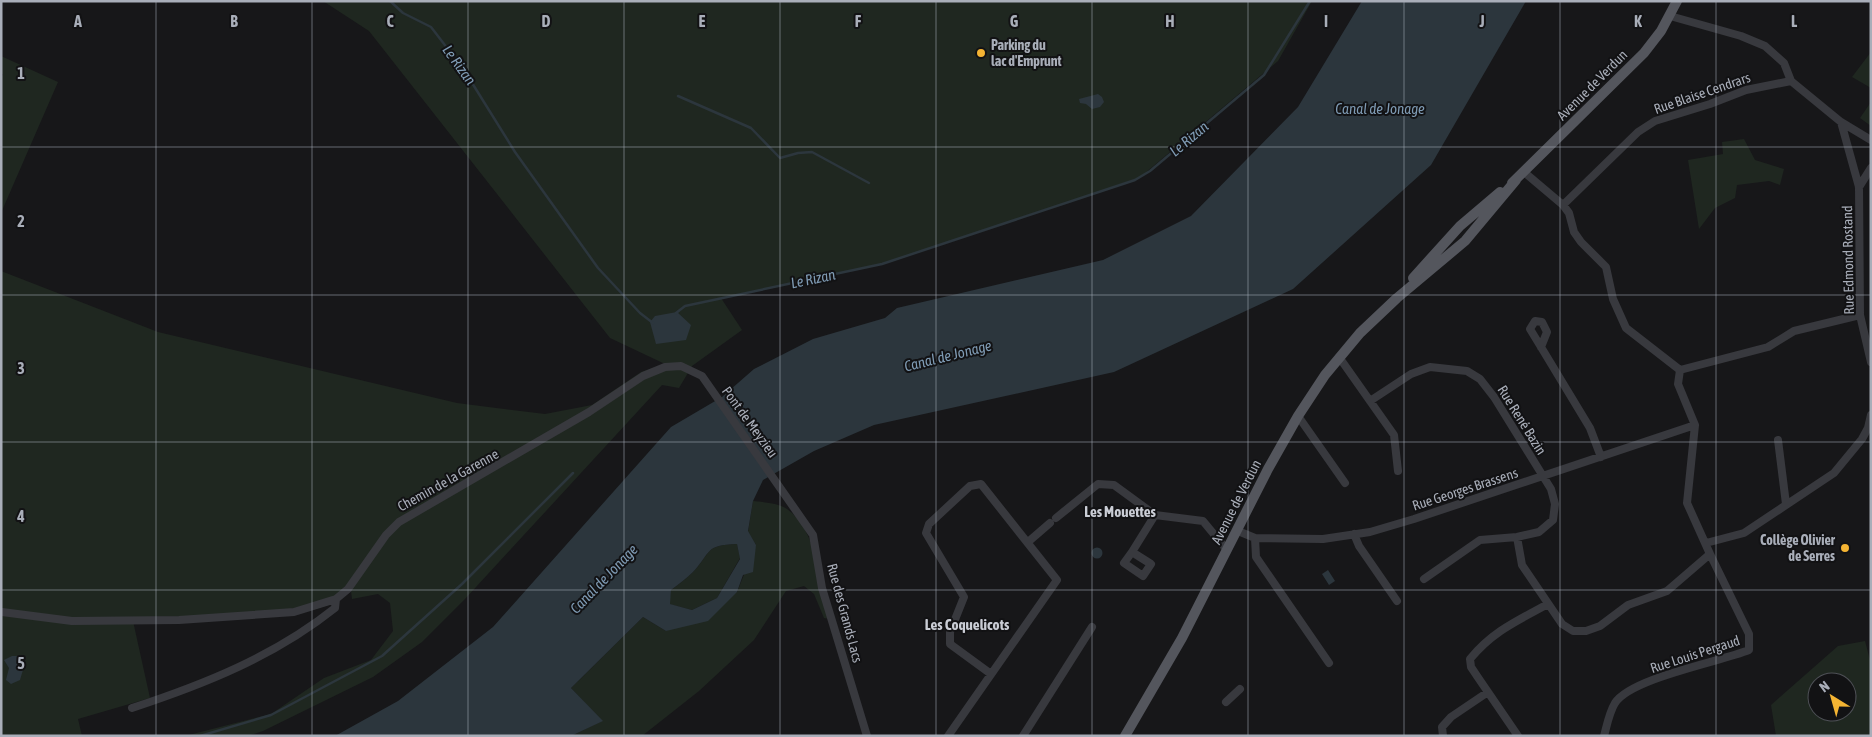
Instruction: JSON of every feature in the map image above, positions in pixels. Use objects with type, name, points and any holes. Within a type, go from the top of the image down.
[{"type":"main road","name":"Avenue de Verdun","points":[[1126,736],[1182,638],[1268,469],[1298,416],[1340,357],[1360,333],[1397,298],[1460,226],[1516,180],[1644,53],[1670,16],[1677,1]]},
{"type":"street","points":[[1670,16],[1741,36],[1765,46],[1784,63],[1791,82],[1841,122],[1871,140]]},
{"type":"street","name":"Rue Blaise Cendrars","points":[[1563,206],[1638,132],[1655,121],[1710,104],[1746,90],[1791,82]]},
{"type":"street","name":"Rue Edmond Rostand","points":[[1841,122],[1859,187],[1860,315],[1871,362]]},
{"type":"street","name":"Rue Edmond Rostand","points":[[1859,187],[1871,168]]},
{"type":"street","points":[[1524,172],[1563,206],[1569,213],[1574,232],[1581,242],[1606,267],[1612,299],[1626,328],[1680,370]]},
{"type":"street","points":[[1680,370],[1768,348],[1794,331],[1860,315]]},
{"type":"street","points":[[1541,347],[1590,428],[1601,457]]},
{"type":"street","points":[[1340,357],[1394,435],[1397,444],[1398,471]]},
{"type":"street","name":"Chemin de la Garenne","points":[[132,708],[185,691],[235,670],[283,645],[336,608],[336,600],[348,589],[386,535],[399,522],[589,412],[643,376],[666,367],[681,366],[694,371],[706,382]]},
{"type":"street","name":"Rue René Bazin","points":[[1370,401],[1412,374],[1430,368],[1467,371],[1480,379],[1494,397],[1550,489],[1555,504],[1553,520],[1539,532],[1517,537],[1480,540],[1424,579]]},
{"type":"street","points":[[1517,537],[1520,559],[1562,624],[1573,630],[1586,631],[1600,626],[1628,605],[1667,591],[1710,554],[1687,503],[1695,425],[1678,384],[1680,370]]},
{"type":"street","name":"Pont de Meyzieu","points":[[706,382],[774,477]]},
{"type":"street","points":[[1706,543],[1744,532],[1834,473],[1848,458],[1870,428],[1871,415]]},
{"type":"street","points":[[1298,416],[1345,483]]},
{"type":"street","name":"Rue Georges Brassens","points":[[1238,531],[1254,538],[1323,539],[1354,534],[1414,519],[1695,425]]},
{"type":"street","points":[[1778,440],[1786,504]]},
{"type":"street","name":"Rue des Grands Lacs","points":[[774,477],[813,536],[822,588],[867,736]]},
{"type":"street","points":[[948,736],[1057,580],[981,484],[970,486],[929,524],[926,533],[964,597],[950,632],[950,644],[991,674]]},
{"type":"street","points":[[1028,542],[1098,484],[1114,485],[1155,515],[1203,521],[1227,550]]},
{"type":"street","points":[[1132,552],[1155,515]]},
{"type":"street","points":[[1354,534],[1359,546],[1397,601]]},
{"type":"street","points":[[1254,538],[1256,557],[1329,663]]},
{"type":"street","name":"Rue Louis Pergaud","points":[[1604,736],[1616,702],[1626,692],[1694,666],[1723,660],[1749,650],[1749,634],[1710,554]]},
{"type":"street","points":[[2,612],[72,621],[179,620],[294,612],[336,600]]},
{"type":"street","points":[[1518,736],[1471,667],[1470,659],[1499,630],[1548,604]]},
{"type":"street","points":[[1023,736],[1092,627]]},
{"type":"street","points":[[1226,702],[1240,689]]},
{"type":"street","points":[[1443,736],[1442,727],[1451,717],[1488,692]]},
{"type":"shaded area","points":[[323,1],[1312,1],[1278,61],[1138,179],[880,265],[721,298],[742,330],[692,366],[679,388],[662,385],[465,599],[422,642],[373,677],[263,731],[248,736],[185,736],[271,714],[324,678],[371,660],[393,631],[390,603],[378,594],[352,599],[351,591],[329,605],[302,613],[133,621],[150,698],[78,719],[82,736],[1,736],[1,271],[158,332],[457,403],[545,414],[592,405],[641,372],[665,364],[610,338],[369,31]]},
{"type":"shaded area","points":[[1871,52],[1871,88],[1852,77]]},
{"type":"shaded area","points":[[1,56],[58,82],[1,213],[1,79],[3,74],[1,74]]},
{"type":"shaded area","points":[[1871,102],[1871,126],[1860,118]]},
{"type":"shaded area","points":[[1744,139],[1755,160],[1784,169],[1780,185],[1769,181],[1737,185],[1735,198],[1715,208],[1699,229],[1688,160],[1723,154],[1722,142]]},
{"type":"shaded area","points":[[753,501],[784,507],[797,518],[805,530],[816,559],[829,619],[824,618],[814,594],[804,586],[786,591],[754,640],[699,691],[642,736],[571,736],[602,721],[571,688],[643,617],[666,631],[737,592],[756,545],[748,532]]},
{"type":"shaded area","points":[[737,544],[740,558],[717,598],[692,610],[669,604],[671,590],[693,572],[710,551],[719,546]]},
{"type":"shaded area","points":[[1865,641],[1871,664],[1871,736],[1776,736],[1771,705],[1807,673],[1807,722],[1857,722],[1857,672],[1808,672],[1838,646]]},
{"type":"water","name":"Canal de Jonage","points":[[1362,1],[1526,1],[1431,165],[1293,289],[1114,372],[874,425],[814,451],[763,480],[753,501],[748,531],[756,545],[753,572],[743,575],[737,592],[708,621],[666,631],[643,617],[571,688],[603,721],[571,736],[335,736],[398,701],[493,627],[671,427],[722,397],[754,369],[813,339],[885,318],[897,308],[1103,260],[1191,216],[1298,107]],"holes":[[[737,544],[740,559],[717,598],[692,610],[670,604],[671,590],[686,579],[714,548]]]},
{"type":"water","points":[[1098,94],[1104,102],[1100,107],[1092,109],[1086,104],[1080,103],[1079,99]]},
{"type":"water","points":[[677,312],[691,325],[686,340],[656,344],[650,322],[655,316]]},
{"type":"water","points":[[1097,547],[1103,553],[1097,559],[1091,553]]},
{"type":"water","points":[[1328,570],[1335,581],[1329,585],[1322,574]]},
{"type":"water","points":[[12,656],[19,656],[25,663],[20,680],[11,684],[6,680],[9,668],[4,660]]},
{"type":"waterway","name":"Le Rizan","points":[[390,1],[403,13],[431,27],[464,70],[515,152],[598,268],[640,313],[653,323]]},
{"type":"waterway","name":"Le Rizan","points":[[676,313],[685,306],[882,264],[1135,180],[1150,171],[1264,75],[1310,1]]},
{"type":"waterway","points":[[678,96],[751,128],[780,158],[798,153],[812,152],[869,183]]},
{"type":"waterway","points":[[200,736],[271,715],[382,656],[462,584],[573,473]]},
{"type":"place","name":"Parking du lac d'Emprunt","points":[[981,53]]},
{"type":"place","name":"Collège Olivier de Serres","points":[[1845,548]]},
{"type":"district","name":"Les Mouettes","points":[[1120,512]]},
{"type":"district","name":"Les Coquelicots","points":[[967,625]]}]
